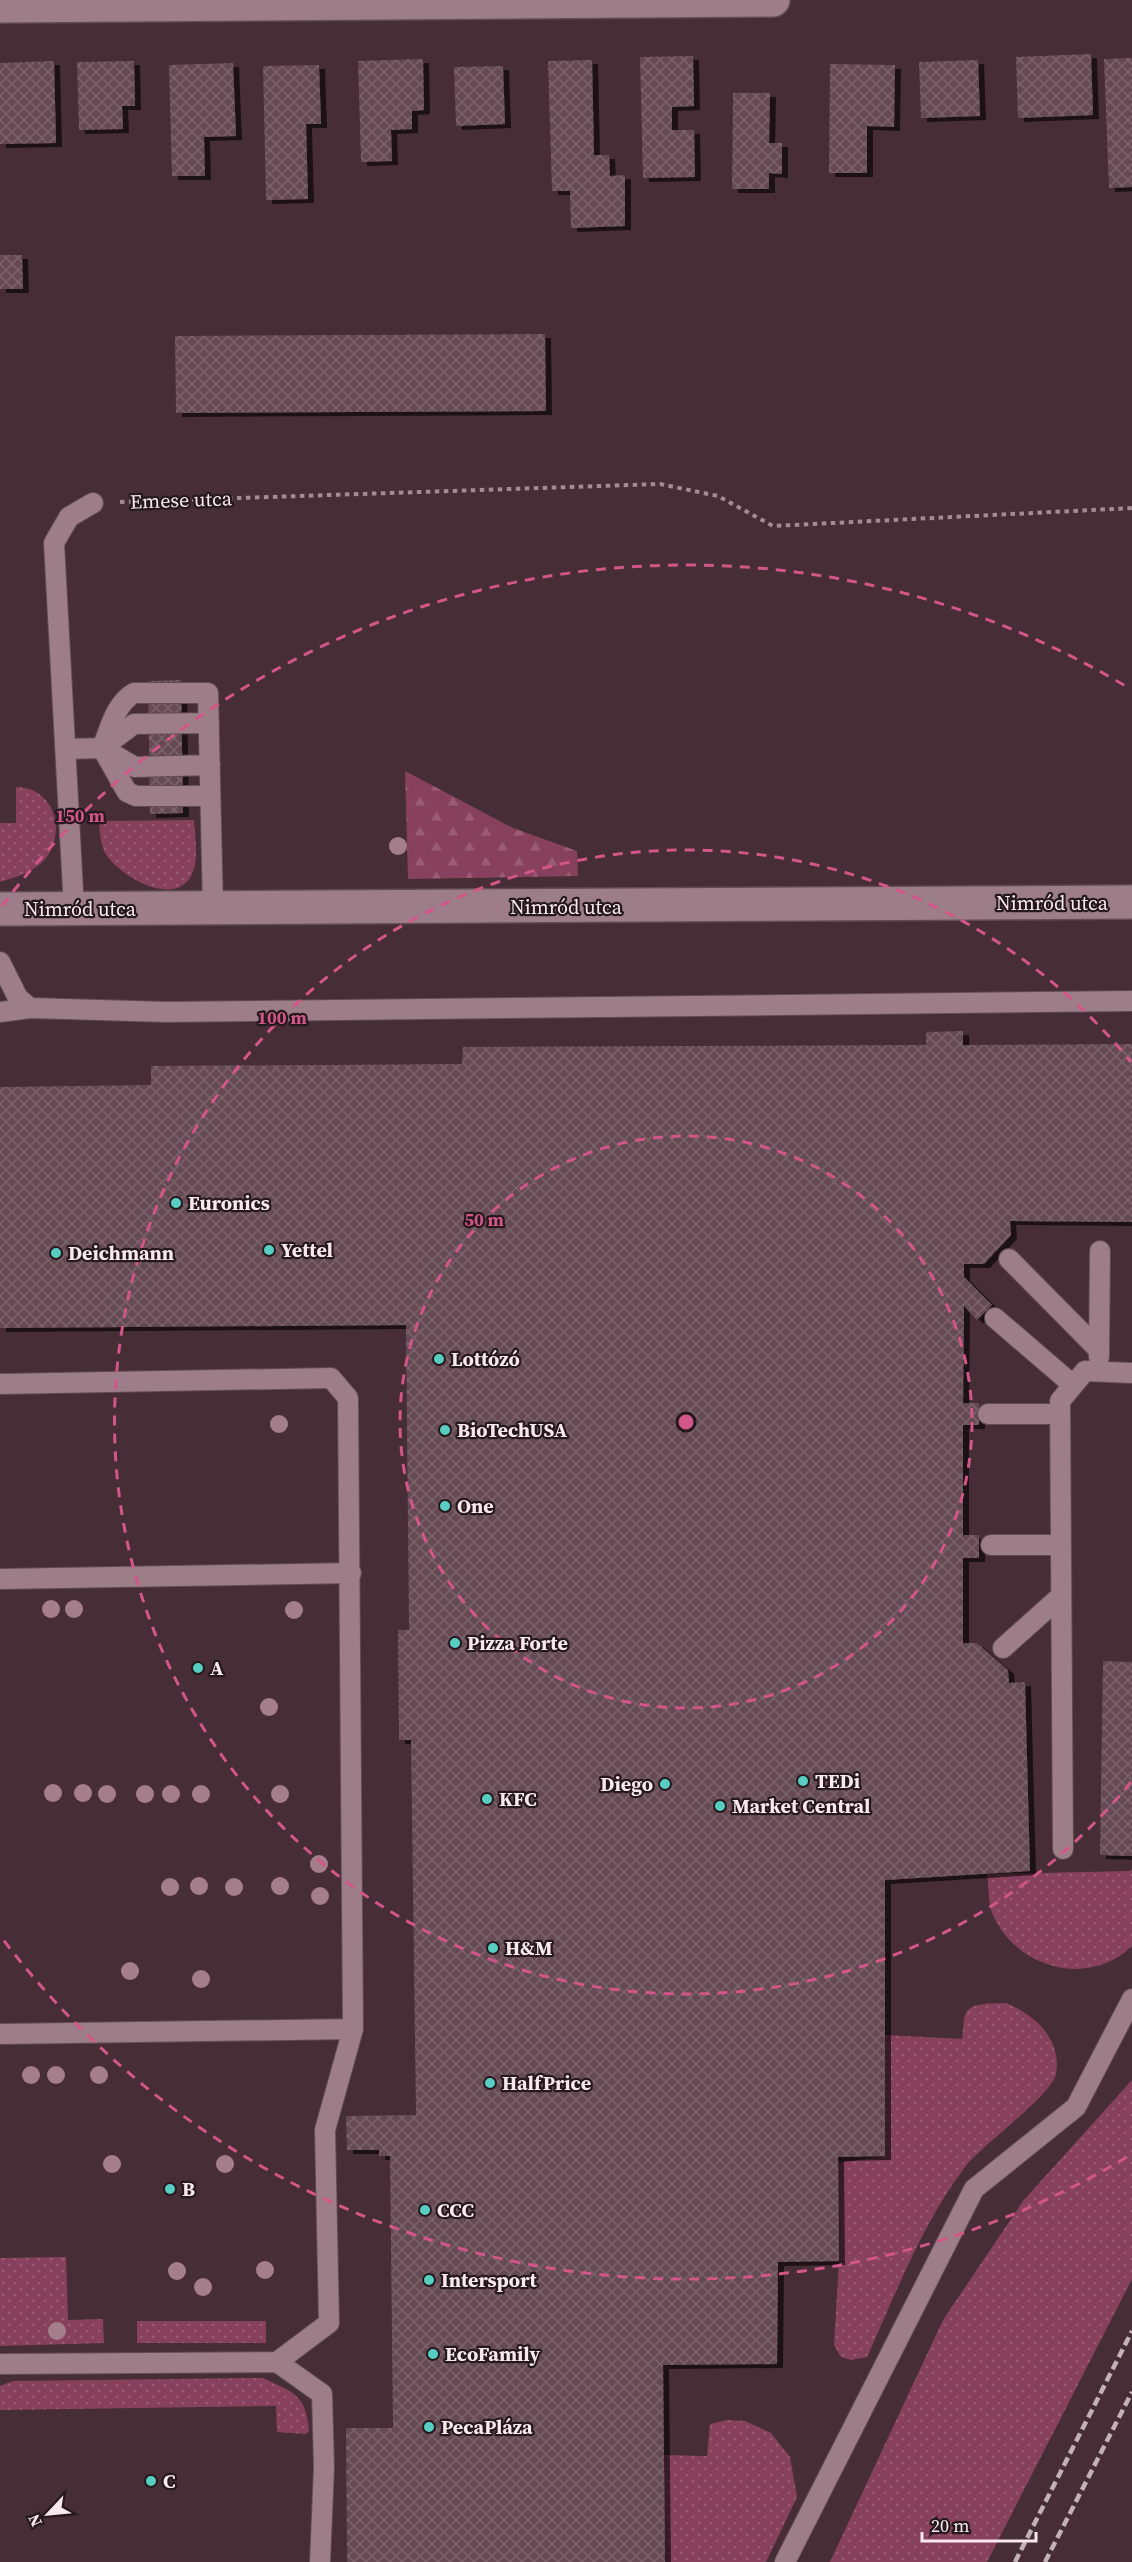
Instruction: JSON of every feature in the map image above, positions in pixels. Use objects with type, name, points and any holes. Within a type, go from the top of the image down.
[{"type":"street","points":[[0,6],[773,0]]},
{"type":"street","name":"Nimród utca","points":[[0,909],[1132,902]]},
{"type":"lane","points":[[74,909],[54,543],[69,517],[93,502]]},
{"type":"lane","points":[[102,748],[117,711],[127,697],[134,693],[208,693],[213,909]]},
{"type":"lane","points":[[102,748],[134,724],[209,723]]},
{"type":"lane","points":[[66,748],[102,748],[135,767],[210,765]]},
{"type":"lane","points":[[102,748],[127,792],[136,796],[210,796]]},
{"type":"lane","points":[[0,1001],[4,970]]},
{"type":"lane","points":[[4,970],[18,998],[30,1008]]},
{"type":"lane","points":[[0,1012],[30,1008],[167,1012],[1132,1001]]},
{"type":"lane","points":[[1099,1371],[1100,1251]]},
{"type":"lane","points":[[1010,1259],[1099,1350]]},
{"type":"lane","points":[[995,1318],[1073,1385]]},
{"type":"lane","points":[[1063,1849],[1060,1401],[1085,1371],[1132,1373]]},
{"type":"lane","points":[[0,1384],[331,1378],[348,1398],[353,2029],[325,2130],[329,2323],[277,2362]]},
{"type":"lane","points":[[988,1414],[1060,1414]]},
{"type":"lane","points":[[991,1545],[1061,1545]]},
{"type":"lane","points":[[0,1579],[351,1573]]},
{"type":"lane","points":[[1003,1648],[1061,1596]]},
{"type":"lane","points":[[785,2562],[974,2189],[1076,2107],[1132,2000]]},
{"type":"lane","points":[[0,2034],[353,2029]]},
{"type":"lane","points":[[0,2364],[277,2362],[322,2394],[324,2467],[320,2562]]},
{"type":"path","name":"Emese utca","points":[[93,502],[660,484],[718,496],[773,526],[1132,508]]},
{"type":"green space","points":[[405,771],[513,828],[577,851],[578,876],[408,879]]},
{"type":"green space","points":[[16,787],[28,789],[47,801],[52,810],[56,833],[44,861],[27,873],[0,882],[0,823],[16,823]]},
{"type":"green space","points":[[194,820],[196,848],[194,868],[184,884],[174,889],[149,886],[124,873],[107,856],[100,835],[99,821]]},
{"type":"green space","points":[[1132,1869],[1132,1946],[1115,1959],[1096,1966],[1075,1969],[1036,1960],[1019,1949],[1004,1934],[991,1911],[987,1874],[1130,1871]]},
{"type":"green space","points":[[1006,2003],[1027,2014],[1050,2039],[1057,2061],[1056,2074],[1052,2083],[1030,2107],[973,2158],[950,2189],[911,2259],[867,2357],[851,2360],[841,2357],[834,2345],[839,2261],[838,2163],[885,2156],[885,2035],[962,2039],[964,2018],[972,2007]]},
{"type":"green space","points":[[1132,2080],[1132,2279],[987,2562],[830,2562],[943,2320],[1023,2201]]},
{"type":"green space","points":[[66,2257],[68,2320],[103,2319],[104,2343],[0,2346],[0,2258]]},
{"type":"green space","points":[[137,2321],[266,2321],[266,2343],[137,2343]]},
{"type":"green space","points":[[263,2378],[290,2392],[301,2402],[305,2409],[309,2431],[306,2434],[277,2432],[276,2406],[0,2410],[0,2386],[13,2381]]},
{"type":"green space","points":[[727,2420],[745,2421],[771,2433],[790,2457],[797,2497],[766,2562],[665,2562],[664,2455],[707,2456],[710,2424]]},
{"type":"building","points":[[1091,54],[1093,115],[1018,118],[1016,57]]},
{"type":"building","points":[[693,56],[694,106],[672,107],[672,130],[694,130],[695,177],[643,178],[640,57]]},
{"type":"building","points":[[1132,58],[1132,187],[1109,188],[1104,59]]},
{"type":"building","points":[[423,59],[424,110],[412,111],[412,129],[391,130],[392,161],[361,162],[358,61]]},
{"type":"building","points":[[592,60],[594,155],[609,155],[610,176],[625,175],[625,226],[571,228],[570,191],[552,191],[548,61]]},
{"type":"building","points":[[978,60],[980,116],[921,118],[919,62]]},
{"type":"building","points":[[54,61],[56,143],[0,144],[0,63]]},
{"type":"building","points":[[134,61],[135,106],[122,106],[123,129],[79,130],[77,62]]},
{"type":"building","points":[[233,63],[236,136],[204,137],[205,176],[172,176],[169,65]]},
{"type":"building","points":[[830,64],[895,65],[894,127],[867,126],[867,173],[829,173]]},
{"type":"building","points":[[319,65],[321,124],[306,124],[308,199],[266,200],[263,66]]},
{"type":"building","points":[[503,66],[505,124],[456,126],[454,67]]},
{"type":"building","points":[[733,93],[770,93],[769,143],[782,143],[782,174],[769,173],[769,189],[732,189]]},
{"type":"building","points":[[0,255],[22,255],[23,289],[0,289]]},
{"type":"building","points":[[545,334],[546,411],[176,413],[175,336]]},
{"type":"building","points":[[181,680],[183,813],[150,814],[148,681]]},
{"type":"building","name":"Market Central","points":[[963,1031],[963,1045],[1132,1044],[1132,1222],[1010,1221],[1011,1235],[984,1264],[964,1264],[964,1277],[992,1305],[977,1320],[964,1306],[963,1403],[979,1403],[979,1425],[963,1425],[963,1535],[979,1535],[979,1558],[963,1558],[963,1643],[977,1643],[1008,1670],[1009,1683],[1025,1682],[1030,1871],[885,1880],[885,2156],[838,2157],[839,2261],[778,2262],[777,2364],[663,2365],[665,2562],[347,2562],[346,2428],[393,2428],[390,2156],[379,2156],[379,2150],[347,2150],[346,2116],[416,2115],[411,1740],[399,1740],[398,1630],[409,1630],[406,1325],[0,1328],[0,1087],[151,1085],[151,1066],[462,1064],[463,1047],[926,1045],[926,1032]]},
{"type":"building","points":[[1103,1661],[1132,1662],[1132,1856],[1100,1855]]},
{"type":"railway","points":[[1015,2562],[1132,2331]]},
{"type":"railway","points":[[1045,2562],[1132,2392]]},
{"type":"place","name":"Euronics","points":[[176,1203]]},
{"type":"place","name":"Yettel","points":[[269,1250]]},
{"type":"place","name":"Deichmann","points":[[56,1253]]},
{"type":"place","name":"Lottózó","points":[[439,1359]]},
{"type":"place","name":"BioTechUSA","points":[[445,1430]]},
{"type":"place","name":"One","points":[[445,1506]]},
{"type":"place","name":"Pizza Forte","points":[[455,1643]]},
{"type":"place","name":"A","points":[[198,1668]]},
{"type":"place","name":"TEDi","points":[[803,1781]]},
{"type":"place","name":"Diego","points":[[665,1784]]},
{"type":"place","name":"KFC","points":[[487,1799]]},
{"type":"place","name":"Market Central","points":[[720,1806]]},
{"type":"place","name":"H&M","points":[[493,1948]]},
{"type":"place","name":"HalfPrice","points":[[490,2083]]},
{"type":"place","name":"B","points":[[170,2189]]},
{"type":"place","name":"CCC","points":[[425,2210]]},
{"type":"place","name":"Intersport","points":[[429,2280]]},
{"type":"place","name":"EcoFamily","points":[[433,2354]]},
{"type":"place","name":"PecaPláza","points":[[429,2427]]},
{"type":"place","name":"C","points":[[151,2481]]}]
